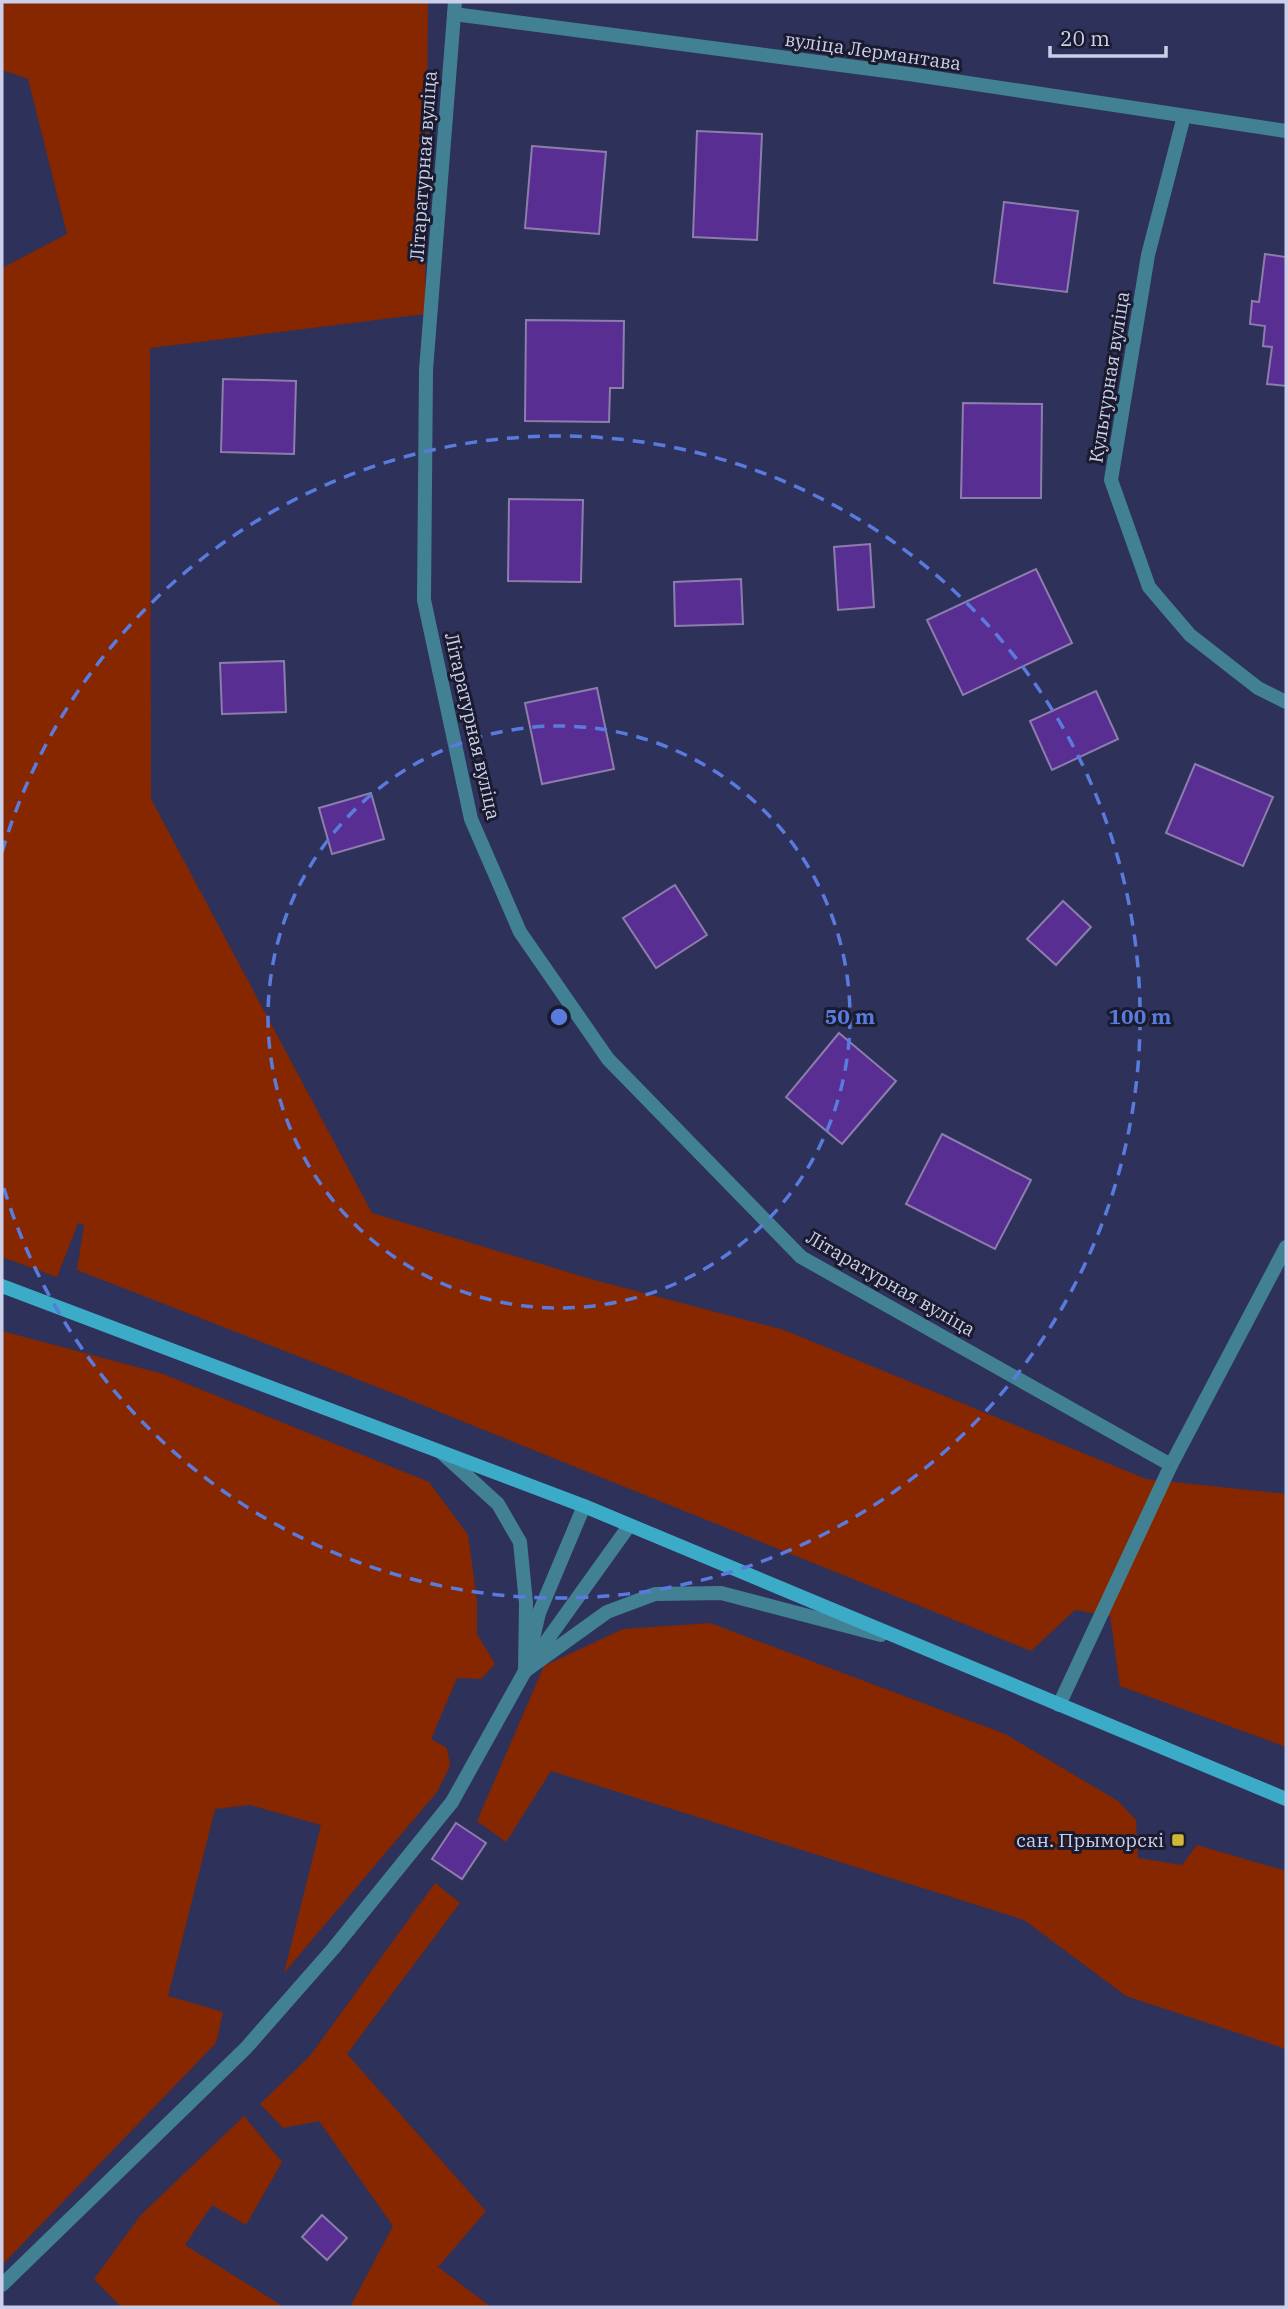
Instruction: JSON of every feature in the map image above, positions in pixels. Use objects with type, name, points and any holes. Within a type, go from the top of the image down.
[{"type":"main road","points":[[2,1286],[584,1506],[1286,1799]]},
{"type":"street","name":"вуліца Лермантава","points":[[454,8],[1286,131]]},
{"type":"street","name":"Літаратурная вуліца","points":[[454,8],[426,370],[424,600],[471,818],[520,932],[608,1059],[800,1257],[1171,1465]]},
{"type":"street","name":"Культурная вуліца","points":[[1184,116],[1148,255],[1111,480],[1149,587],[1190,635],[1258,688],[1286,702]]},
{"type":"street","points":[[1059,1705],[1171,1465],[1286,1247]]},
{"type":"street","points":[[442,1453],[498,1504],[520,1542],[526,1603],[525,1671]]},
{"type":"street","points":[[525,1671],[539,1613],[584,1506]]},
{"type":"street","points":[[2,2285],[246,2048],[333,1949],[452,1802],[525,1671],[629,1526]]},
{"type":"street","points":[[525,1671],[607,1612],[654,1594],[721,1593],[905,1641]]},
{"type":"shaded area","points":[[2,2],[428,2],[425,314],[150,348],[151,799],[372,1213],[594,1280],[784,1330],[1146,1479],[1286,1494],[1286,1747],[1120,1686],[1110,1616],[1075,1610],[1031,1651],[395,1394],[77,1270],[84,1225],[78,1223],[57,1277],[2,1257],[2,268],[67,234],[28,79],[2,70]]},
{"type":"shaded area","points":[[2,1331],[163,1374],[429,1482],[468,1535],[477,1601],[477,1634],[495,1664],[481,1679],[457,1678],[431,1739],[447,1748],[450,1766],[437,1792],[284,1973],[321,1825],[250,1805],[215,1809],[168,1996],[223,2012],[216,2043],[2,2265]]},
{"type":"shaded area","points":[[710,1623],[1005,1734],[1118,1801],[1136,1820],[1138,1858],[1182,1865],[1197,1845],[1286,1871],[1286,2049],[1126,1996],[1024,1920],[551,1771],[506,1842],[477,1821],[544,1666],[623,1629]]},
{"type":"shaded area","points":[[435,1883],[460,1903],[347,2054],[486,2211],[438,2267],[491,2307],[350,2307],[393,2226],[319,2121],[283,2128],[260,2104],[310,2056]]},
{"type":"shaded area","points":[[244,2116],[282,2162],[246,2225],[212,2205],[185,2245],[284,2307],[121,2307],[94,2279],[140,2216]]},
{"type":"building","points":[[697,131],[762,134],[757,240],[693,237]]},
{"type":"building","points":[[532,146],[606,152],[599,234],[525,228]]},
{"type":"building","points":[[1004,202],[1078,211],[1067,292],[994,283]]},
{"type":"building","points":[[1265,254],[1286,257],[1286,386],[1267,384],[1272,347],[1263,346],[1265,326],[1250,324],[1252,301],[1259,302]]},
{"type":"building","points":[[526,320],[624,321],[623,388],[610,388],[609,422],[525,421]]},
{"type":"building","points":[[223,379],[296,381],[294,454],[221,452]]},
{"type":"building","points":[[963,403],[1042,404],[1041,498],[961,498]]},
{"type":"building","points":[[509,499],[583,500],[581,582],[508,581]]},
{"type":"building","points":[[870,544],[874,607],[838,610],[834,547]]},
{"type":"building","points":[[1036,569],[1072,643],[963,695],[927,620]]},
{"type":"building","points":[[741,579],[743,624],[675,626],[674,582]]},
{"type":"building","points":[[284,661],[286,712],[222,714],[220,663]]},
{"type":"building","points":[[597,688],[614,769],[542,784],[525,703]]},
{"type":"building","points":[[1096,691],[1118,739],[1052,770],[1030,721]]},
{"type":"building","points":[[1195,764],[1273,797],[1243,866],[1166,833]]},
{"type":"building","points":[[371,793],[384,839],[332,854],[319,808]]},
{"type":"building","points":[[675,885],[707,935],[656,968],[623,918]]},
{"type":"building","points":[[1063,901],[1091,927],[1056,965],[1027,939]]},
{"type":"building","points":[[839,1033],[896,1081],[842,1144],[786,1097]]},
{"type":"building","points":[[942,1134],[1031,1180],[995,1249],[906,1204]]},
{"type":"building","points":[[456,1823],[486,1843],[462,1879],[432,1859]]},
{"type":"building","points":[[322,2215],[347,2238],[327,2260],[302,2237]]},
{"type":"place","name":"сан. Прыморскі","points":[[1178,1840]]}]
